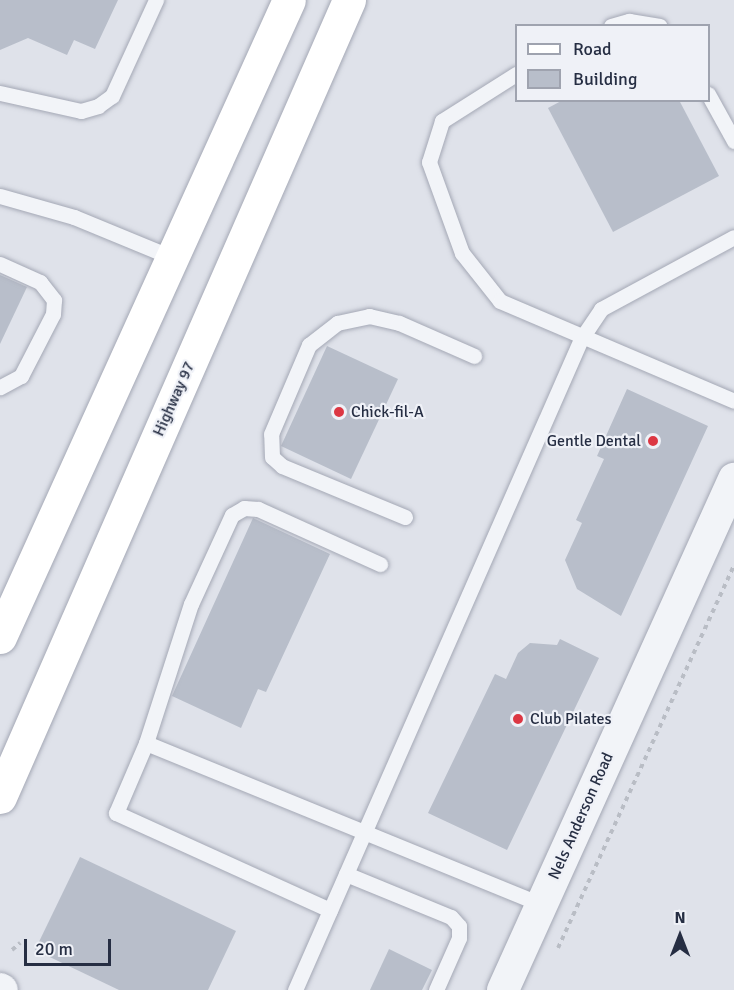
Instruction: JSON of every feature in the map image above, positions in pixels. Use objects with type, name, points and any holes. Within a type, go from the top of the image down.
[{"type":"main road","points":[[0,637],[288,0]]},
{"type":"main road","name":"Highway 97","points":[[0,797],[349,0]]},
{"type":"street","name":"Nels Anderson Road","points":[[503,990],[734,479]]},
{"type":"lane","points":[[0,93],[81,111],[98,106],[112,96],[156,0]]},
{"type":"lane","points":[[618,24],[629,21],[648,24]]},
{"type":"lane","points":[[515,75],[442,121],[429,162],[462,253],[500,301],[580,339],[636,356],[734,401]]},
{"type":"lane","points":[[710,98],[734,141]]},
{"type":"lane","points":[[0,196],[74,217],[171,257]]},
{"type":"lane","points":[[295,990],[580,339],[601,309],[734,237]]},
{"type":"lane","points":[[0,264],[40,282],[54,300],[53,314],[21,376],[0,387]]},
{"type":"lane","points":[[405,517],[282,466],[272,457],[271,434],[309,345],[337,323],[369,316],[399,323],[474,356]]},
{"type":"lane","points":[[330,910],[116,813],[146,743],[191,604],[232,515],[244,508],[258,509],[380,564]]},
{"type":"lane","points":[[146,743],[541,904]]},
{"type":"lane","points":[[346,874],[451,917],[459,926],[459,938],[436,990]]},
{"type":"path","points":[[555,953],[578,910],[734,565]]},
{"type":"path","points":[[12,950],[20,943]]},
{"type":"building","points":[[0,0],[118,0],[95,49],[74,40],[67,55],[28,38],[0,50]]},
{"type":"building","points":[[559,102],[680,102],[719,176],[613,232],[548,108]]},
{"type":"building","points":[[0,275],[27,287],[0,344]]},
{"type":"building","name":"Chick-fil-A","points":[[327,346],[398,379],[351,479],[281,446]]},
{"type":"building","points":[[627,389],[708,426],[621,616],[577,589],[565,560],[582,523],[576,520],[604,459],[597,456]]},
{"type":"building","points":[[253,518],[330,554],[266,692],[258,689],[241,728],[172,696]]},
{"type":"building","points":[[560,639],[599,658],[507,850],[428,813],[495,674],[506,679],[518,653],[530,643],[557,645]]},
{"type":"building","points":[[80,857],[236,931],[208,990],[119,990],[35,950]]},
{"type":"building","points":[[389,949],[432,970],[422,990],[370,990]]},
{"type":"place","name":"Chick-fil-A","points":[[339,412]]},
{"type":"place","name":"Gentle Dental","points":[[653,441]]},
{"type":"place","name":"Club Pilates","points":[[518,719]]}]
